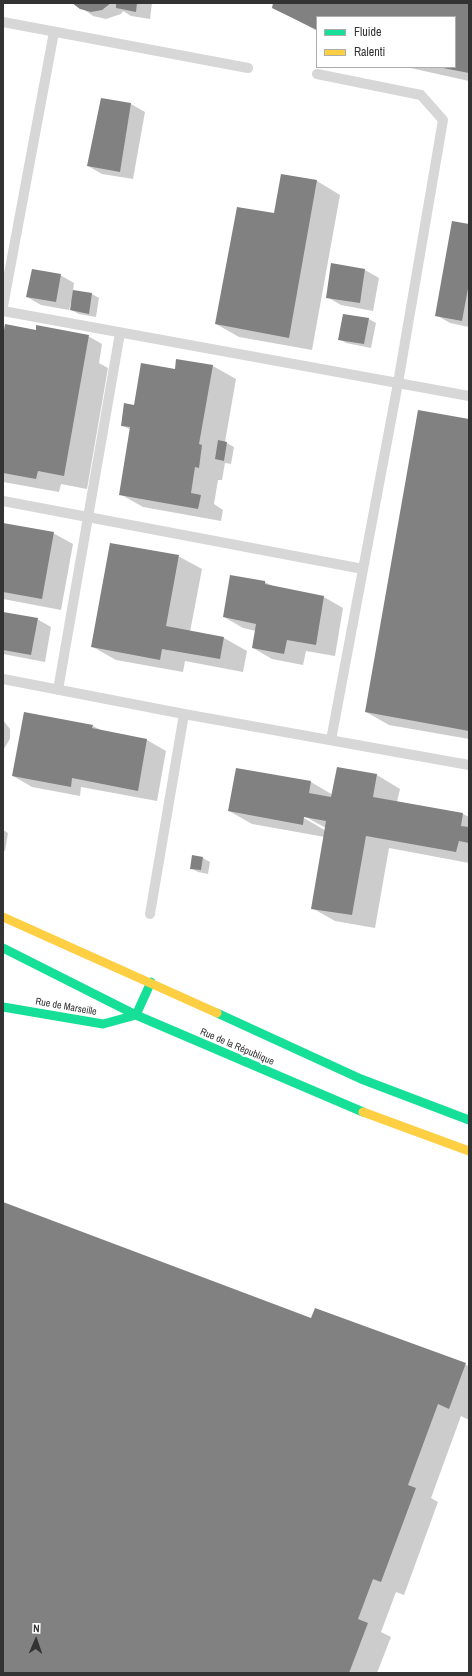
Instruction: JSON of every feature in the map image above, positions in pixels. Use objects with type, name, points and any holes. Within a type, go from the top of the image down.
[{"type":"main road","points":[[3,917],[151,982],[361,1079],[469,1120]]},
{"type":"main road","name":"Rue de la République","points":[[3,948],[136,1015],[350,1107],[469,1152]]},
{"type":"main road","points":[[136,1015],[151,982]]},
{"type":"main road","name":"Rue de Marseille","points":[[3,1007],[103,1024],[136,1015]]},
{"type":"lane","points":[[3,22],[248,68]]},
{"type":"lane","points":[[3,306],[54,32]]},
{"type":"lane","points":[[317,74],[421,95],[443,120],[398,383],[331,740]]},
{"type":"lane","points":[[3,311],[469,396]]},
{"type":"lane","points":[[58,690],[120,333]]},
{"type":"lane","points":[[3,501],[363,569]]},
{"type":"lane","points":[[3,678],[184,714],[469,765]]},
{"type":"lane","points":[[150,914],[184,714]]},
{"type":"building","points":[[72,3],[111,3],[102,10],[91,12],[80,9]]},
{"type":"building","points":[[116,3],[137,3],[136,12],[116,8]]},
{"type":"building","points":[[273,3],[469,3],[469,73],[443,68],[456,68],[456,16],[316,16],[316,30],[272,8]]},
{"type":"building","points":[[101,98],[131,103],[120,172],[87,166]]},
{"type":"building","points":[[281,174],[317,180],[289,338],[215,324],[237,207],[274,213]]},
{"type":"building","points":[[452,221],[469,224],[469,283],[462,321],[435,316]]},
{"type":"building","points":[[331,263],[365,269],[360,303],[326,298]]},
{"type":"building","points":[[32,269],[61,274],[56,302],[26,297]]},
{"type":"building","points":[[73,290],[92,293],[89,314],[70,310]]},
{"type":"building","points":[[343,314],[369,318],[364,344],[338,340]]},
{"type":"building","points":[[5,324],[36,330],[36,325],[89,335],[64,476],[38,471],[36,479],[3,473],[3,336]]},
{"type":"building","points":[[176,359],[213,365],[199,444],[202,445],[199,468],[195,467],[191,493],[201,495],[198,509],[119,495],[130,427],[121,426],[124,403],[134,405],[141,363],[175,369]]},
{"type":"building","points":[[418,410],[469,419],[469,731],[365,712]]},
{"type":"building","points":[[218,440],[227,442],[224,461],[215,459]]},
{"type":"building","points":[[3,523],[54,532],[42,599],[3,592]]},
{"type":"building","points":[[110,543],[179,555],[166,626],[224,637],[220,659],[162,649],[160,660],[91,647]]},
{"type":"building","points":[[230,575],[265,581],[265,584],[324,596],[316,645],[287,640],[284,654],[252,648],[256,624],[223,617]]},
{"type":"building","points":[[3,612],[38,618],[31,655],[3,650]]},
{"type":"building","points":[[24,712],[93,725],[92,728],[147,739],[138,791],[72,778],[71,787],[12,776]]},
{"type":"building","points":[[337,767],[377,774],[373,797],[463,813],[461,826],[469,827],[469,843],[459,841],[456,852],[366,836],[352,915],[311,909],[326,821],[304,817],[303,825],[228,811],[236,768],[311,781],[309,793],[331,797]]},
{"type":"building","points":[[192,855],[203,857],[201,870],[190,869]]},
{"type":"building","points":[[3,1202],[311,1318],[315,1308],[466,1363],[449,1409],[438,1404],[408,1485],[416,1488],[381,1582],[373,1579],[358,1619],[368,1623],[349,1673],[3,1673]]},
{"type":"traffic: fast","points":[[3,948],[136,1015],[363,1112]]},
{"type":"traffic: fast","points":[[3,1007],[103,1024],[136,1015],[151,982]]},
{"type":"traffic: fast","points":[[217,1013],[361,1079],[469,1120]]},
{"type":"traffic: slow","points":[[3,917],[217,1013]]},
{"type":"traffic: slow","points":[[363,1112],[469,1151]]}]
